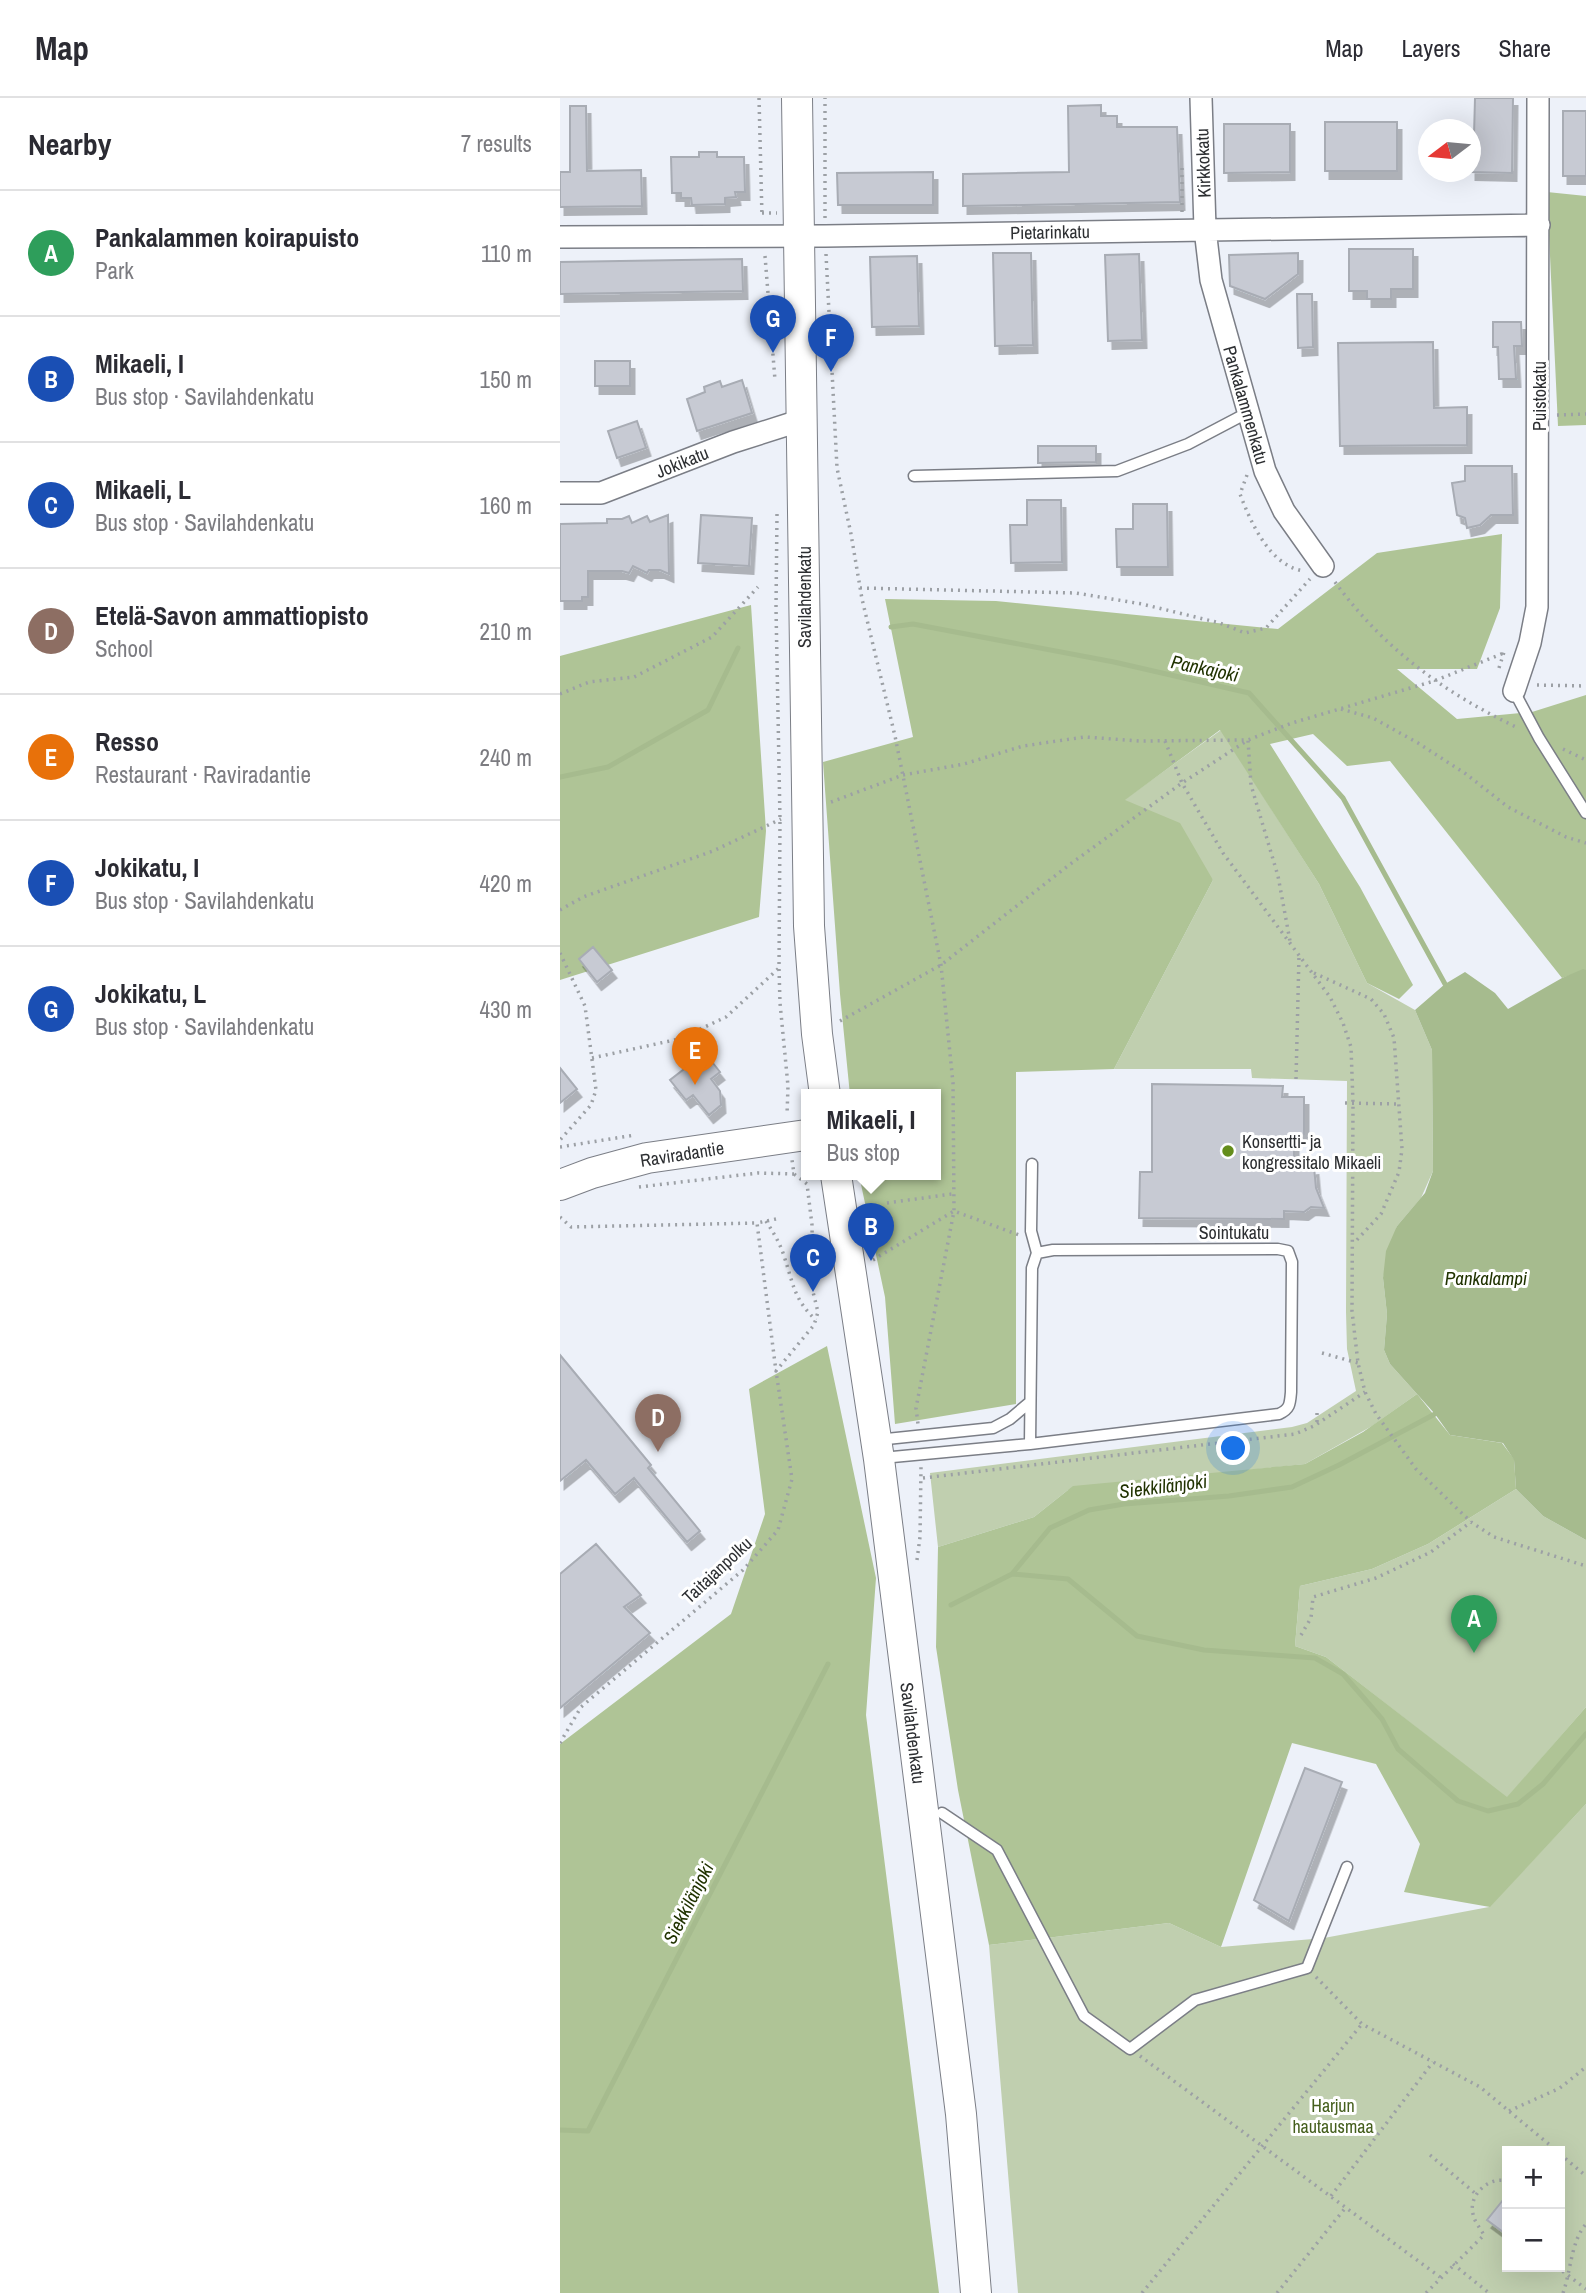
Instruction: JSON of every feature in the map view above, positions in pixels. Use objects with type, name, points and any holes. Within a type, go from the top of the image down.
[{"type":"main road","name":"Savilahdenkatu","points":[[797,98],[813,236],[790,606],[793,816],[809,926],[824,1089]]},
{"type":"main road","name":"Raviradantie","points":[[560,1185],[647,1158],[798,1136]]},
{"type":"main road","name":"Savilahdenkatu","points":[[837,1180],[878,1450],[960,2100],[976,2293]]},
{"type":"street","name":"Kirkkokatu","points":[[1201,98],[1205,229]]},
{"type":"street","name":"Puistokatu","points":[[1516,688],[1530,643],[1537,607],[1538,98]]},
{"type":"street","name":"Pietarinkatu","points":[[560,237],[813,236],[1539,225]]},
{"type":"street","name":"Pankalammenkatu","points":[[1205,229],[1211,280],[1265,471],[1317,572]]},
{"type":"street","name":"Jokikatu","points":[[560,493],[601,494],[733,442],[802,420]]},
{"type":"lane","points":[[914,476],[1117,471],[1188,444],[1247,413]]},
{"type":"lane","points":[[1516,688],[1539,738],[1586,813]]},
{"type":"lane","points":[[1030,1444],[1032,1268],[1037,1253],[1031,1231],[1032,1164]]},
{"type":"lane","name":"Sointukatu","points":[[878,1450],[920,1455],[1030,1444],[1279,1413],[1290,1405],[1292,1262],[1288,1251],[1065,1250],[1037,1253]]},
{"type":"lane","points":[[878,1450],[919,1436],[993,1428],[1010,1419],[1030,1402]]},
{"type":"lane","points":[[942,1813],[997,1850],[1084,2016],[1130,2049],[1195,2000],[1307,1968],[1347,1867]]},
{"type":"path","points":[[759,98],[762,236],[767,266],[776,391]]},
{"type":"path","points":[[825,98],[813,236],[837,468],[862,600],[879,666],[941,965],[953,1083],[954,1211],[916,1408],[919,1436]]},
{"type":"path","points":[[1539,416],[1586,414]]},
{"type":"path","points":[[860,588],[1076,593],[1155,607],[1220,623],[1245,633],[1266,628],[1317,572],[1344,595],[1388,644],[1434,681],[1474,706],[1539,738]]},
{"type":"path","points":[[560,694],[589,682],[634,677],[712,637],[758,587]]},
{"type":"path","points":[[790,606],[793,816],[779,968],[779,1003],[788,1086],[786,1112],[798,1136],[794,1174]]},
{"type":"path","points":[[817,1034],[941,965],[1069,865],[1182,783],[1248,740],[1292,723],[1434,681],[1503,653]]},
{"type":"path","points":[[1516,688],[1586,686]]},
{"type":"path","points":[[1341,709],[1373,718],[1457,768],[1508,807],[1566,837],[1586,843]]},
{"type":"path","points":[[560,910],[583,897],[713,851],[793,816],[902,775],[964,764],[1023,746],[1085,737],[1165,741],[1248,740]]},
{"type":"path","points":[[1248,740],[1251,785],[1278,876],[1291,943]]},
{"type":"path","points":[[1165,741],[1182,783],[1223,853],[1330,997],[1351,1047],[1352,1311],[1358,1363],[1365,1392],[1376,1414],[1416,1469],[1471,1522],[1494,1537],[1586,1566]]},
{"type":"path","points":[[560,953],[585,1006],[596,1090],[591,1105],[560,1140]]},
{"type":"path","points":[[1296,1079],[1299,954]]},
{"type":"path","points":[[592,1058],[679,1039],[726,1017],[779,968]]},
{"type":"path","points":[[1311,972],[1371,999],[1384,1014],[1394,1038],[1402,1149],[1399,1172],[1381,1214],[1353,1245]]},
{"type":"path","points":[[1345,1102],[1399,1104]]},
{"type":"path","points":[[639,1187],[758,1173],[794,1174],[801,1179]]},
{"type":"path","points":[[776,1371],[816,1320],[818,1312],[813,1292],[812,1225],[807,1184],[802,1180]]},
{"type":"path","points":[[887,1203],[952,1194]]},
{"type":"path","points":[[1346,1201],[1353,1201]]},
{"type":"path","points":[[954,1211],[1016,1235]]},
{"type":"path","points":[[871,1261],[954,1211]]},
{"type":"path","points":[[560,1217],[570,1227],[757,1223],[776,1219]]},
{"type":"path","points":[[766,1221],[784,1255],[802,1307],[816,1320]]},
{"type":"path","name":"Taitajanpolku","points":[[560,1743],[581,1707],[743,1570],[778,1530],[792,1479],[757,1223]]},
{"type":"path","points":[[1322,1353],[1358,1363]]},
{"type":"path","points":[[922,1479],[1295,1434],[1365,1392]]},
{"type":"path","points":[[1317,1423],[1318,1410]]},
{"type":"path","points":[[916,1561],[922,1479],[920,1455]]},
{"type":"path","points":[[1301,1636],[1311,1618],[1312,1597],[1376,1578],[1431,1552],[1471,1522]]},
{"type":"path","points":[[1307,1968],[1362,2024],[1480,2087],[1551,2146]]},
{"type":"path","points":[[1142,2293],[1362,2024]]},
{"type":"path","points":[[1130,2049],[1440,2277]]},
{"type":"path","points":[[1331,2196],[1433,2062]]},
{"type":"path","points":[[1508,2111],[1560,2088],[1586,2067]]},
{"type":"path","points":[[1430,2155],[1476,2194]]},
{"type":"path","points":[[1565,2158],[1586,2176]]},
{"type":"path","points":[[1426,2293],[1483,2235],[1472,2214],[1474,2197],[1483,2186],[1502,2180]]},
{"type":"path","points":[[1277,2293],[1346,2207]]},
{"type":"path","points":[[1563,2293],[1578,2232],[1586,2224]]},
{"type":"path","points":[[1453,2264],[1489,2293]]},
{"type":"path","points":[[1564,2272],[1586,2288]]},
{"type":"green space","points":[[1221,730],[1319,884],[1367,983],[1415,1010],[1432,1050],[1433,1171],[1421,1198],[1397,1226],[1383,1278],[1387,1314],[1384,1350],[1390,1364],[1417,1394],[1372,1426],[1305,1464],[1068,1490],[1034,1517],[938,1547],[930,1473],[1292,1427],[1307,1423],[1356,1391],[1347,1349],[1347,1081],[1252,1078],[1251,1069],[1114,1069],[1213,880],[1124,800]]},
{"type":"green space","points":[[1516,1489],[1543,1516],[1586,1540],[1586,1707],[1507,1798],[1326,1657],[1295,1646],[1300,1586],[1372,1569],[1428,1544]]},
{"type":"green space","name":"Harjun hautausmaa","points":[[1586,1804],[1586,2293],[1018,2293],[989,1945],[1169,1923],[1221,1947],[1324,1938],[1489,1907]]},
{"type":"shaded area","points":[[1547,192],[1586,196],[1586,425],[1558,426]]},
{"type":"shaded area","points":[[1502,534],[1500,608],[1477,669],[1397,669],[1457,719],[1532,712],[1586,695],[1586,970],[1562,978],[1390,761],[1347,766],[1313,734],[1270,744],[1360,887],[1413,985],[1399,999],[1367,983],[1319,884],[1220,730],[1125,800],[1180,823],[1213,880],[1114,1069],[1016,1072],[1016,1404],[895,1424],[885,1297],[860,1180],[941,1180],[941,1089],[849,1089],[823,762],[913,737],[885,599],[996,601],[1278,629],[1377,553]]},
{"type":"shaded area","points":[[751,605],[766,831],[759,917],[560,980],[560,656]]},
{"type":"shaded area","points":[[827,1346],[876,1578],[866,1715],[939,2293],[560,2293],[560,1744],[731,1614],[765,1514],[749,1389]]},
{"type":"shaded area","points":[[1417,1394],[1450,1435],[1502,1443],[1514,1459],[1516,1489],[1428,1544],[1372,1569],[1300,1586],[1295,1646],[1326,1657],[1507,1797],[1586,1707],[1586,1804],[1490,1907],[1404,1892],[1420,1844],[1376,1764],[1292,1743],[1221,1947],[1169,1923],[989,1945],[958,1790],[936,1647],[938,1547],[1034,1517],[1073,1486],[1305,1464],[1363,1432]]},
{"type":"water","name":"Pankalampi","points":[[1583,969],[1586,970],[1586,1540],[1543,1516],[1516,1489],[1514,1460],[1503,1443],[1450,1435],[1390,1364],[1384,1350],[1387,1314],[1383,1278],[1386,1251],[1397,1226],[1425,1193],[1433,1171],[1432,1050],[1415,1010],[1445,984],[1465,972],[1495,993],[1508,1009]]},
{"type":"building","points":[[1475,98],[1513,98],[1512,173],[1481,172],[1481,119],[1474,119]]},
{"type":"building","points":[[1101,105],[1101,116],[1117,116],[1117,127],[1177,127],[1180,202],[963,206],[963,174],[1069,172],[1068,106]]},
{"type":"building","points":[[570,106],[586,106],[587,171],[641,170],[642,206],[560,207],[560,172],[570,172]]},
{"type":"building","points":[[1563,111],[1586,111],[1586,176],[1563,176]]},
{"type":"building","points":[[1325,122],[1397,122],[1397,171],[1325,171]]},
{"type":"building","points":[[1224,124],[1290,124],[1290,172],[1224,173]]},
{"type":"building","points":[[699,152],[717,152],[717,157],[744,157],[745,192],[735,192],[736,197],[725,198],[725,204],[692,205],[691,198],[681,198],[681,193],[672,193],[671,157],[699,157]]},
{"type":"building","points":[[933,172],[933,205],[838,205],[837,173]]},
{"type":"building","points":[[1349,249],[1413,249],[1413,289],[1391,289],[1391,299],[1367,299],[1367,291],[1349,291]]},
{"type":"building","points":[[993,253],[1031,253],[1033,345],[995,346]]},
{"type":"building","points":[[1298,253],[1298,274],[1265,299],[1230,286],[1229,255]]},
{"type":"building","points":[[1139,254],[1142,340],[1108,341],[1105,255]]},
{"type":"building","points":[[917,256],[919,326],[872,327],[870,257]]},
{"type":"building","points":[[742,259],[743,291],[560,294],[560,262]]},
{"type":"building","points":[[1297,294],[1312,294],[1313,347],[1298,348]]},
{"type":"building","points":[[1493,322],[1521,322],[1522,346],[1514,346],[1516,379],[1499,379],[1498,347],[1493,347]]},
{"type":"building","points":[[1433,342],[1434,408],[1467,407],[1467,445],[1340,446],[1338,343]]},
{"type":"building","points":[[595,361],[630,361],[630,386],[595,386]]},
{"type":"building","points":[[742,380],[752,413],[697,431],[687,399],[705,392],[704,387],[720,381],[722,387]]},
{"type":"building","points":[[637,421],[646,448],[617,458],[608,431]]},
{"type":"building","points":[[1038,446],[1096,446],[1096,462],[1038,463]]},
{"type":"building","points":[[1465,466],[1512,466],[1513,515],[1491,515],[1480,525],[1467,528],[1465,518],[1457,515],[1452,483],[1465,481]]},
{"type":"building","points":[[1027,500],[1061,500],[1062,562],[1011,563],[1010,525],[1027,525]]},
{"type":"building","points":[[1133,504],[1167,504],[1168,567],[1117,567],[1116,529],[1133,529]]},
{"type":"building","points":[[668,515],[669,574],[660,570],[649,570],[647,573],[633,566],[629,573],[588,571],[588,597],[582,597],[582,601],[560,601],[560,524],[607,523],[607,519],[629,516],[632,523],[647,516],[650,522]]},
{"type":"building","points":[[701,515],[752,518],[749,566],[698,563]]},
{"type":"building","points":[[593,947],[612,970],[597,982],[579,959]]},
{"type":"building","points":[[705,1053],[720,1072],[711,1079],[720,1091],[721,1105],[709,1115],[693,1095],[686,1100],[670,1080]]},
{"type":"building","points":[[560,1068],[577,1089],[560,1103]]},
{"type":"building","name":"Konsertti- ja kongressitalo Mikaeli","points":[[1152,1084],[1283,1086],[1282,1097],[1304,1097],[1304,1134],[1294,1134],[1294,1169],[1314,1167],[1316,1188],[1324,1208],[1311,1207],[1304,1212],[1284,1211],[1284,1219],[1139,1218],[1140,1172],[1152,1172]]},
{"type":"building","points":[[560,1355],[651,1465],[648,1468],[700,1531],[687,1542],[634,1478],[615,1494],[586,1460],[560,1481]]},
{"type":"building","points":[[596,1544],[641,1595],[624,1607],[650,1633],[560,1708],[560,1574]]},
{"type":"building","points":[[1305,1768],[1342,1782],[1289,1921],[1254,1900]]},
{"type":"building","points":[[1502,2201],[1502,2231],[1487,2220]]},
{"type":"waterway","name":"Pankajoki","points":[[891,627],[913,624],[1114,662],[1249,693],[1343,798],[1445,984]]},
{"type":"waterway","name":"Pankajoki","points":[[560,777],[608,767],[708,710],[738,648]]},
{"type":"waterway","name":"Siekkilänjoki","points":[[951,1605],[1012,1574],[1050,1528],[1089,1510],[1292,1487],[1435,1414]]},
{"type":"waterway","points":[[1012,1574],[1068,1579],[1137,1636],[1204,1650],[1315,1658],[1343,1674],[1382,1719],[1398,1749],[1458,1801],[1488,1811],[1518,1804],[1543,1784],[1586,1734]]},
{"type":"waterway","name":"Siekkilänjoki","points":[[560,2130],[588,2131],[828,1664]]},
{"type":"place","name":"Jokikatu, L","points":[[773,353]]},
{"type":"place","name":"Jokikatu, I","points":[[831,372]]},
{"type":"place","name":"Resso","points":[[695,1085]]},
{"type":"place","name":"Konsertti- ja kongressitalo Mikaeli","points":[[1228,1151]]},
{"type":"place","name":"Mikaeli, I","points":[[871,1261]]},
{"type":"place","name":"Mikaeli, L","points":[[813,1292]]},
{"type":"place","name":"Etelä-Savon ammattiopisto","points":[[658,1452]]},
{"type":"place","name":"Pankalammen koirapuisto","points":[[1474,1653]]}]
